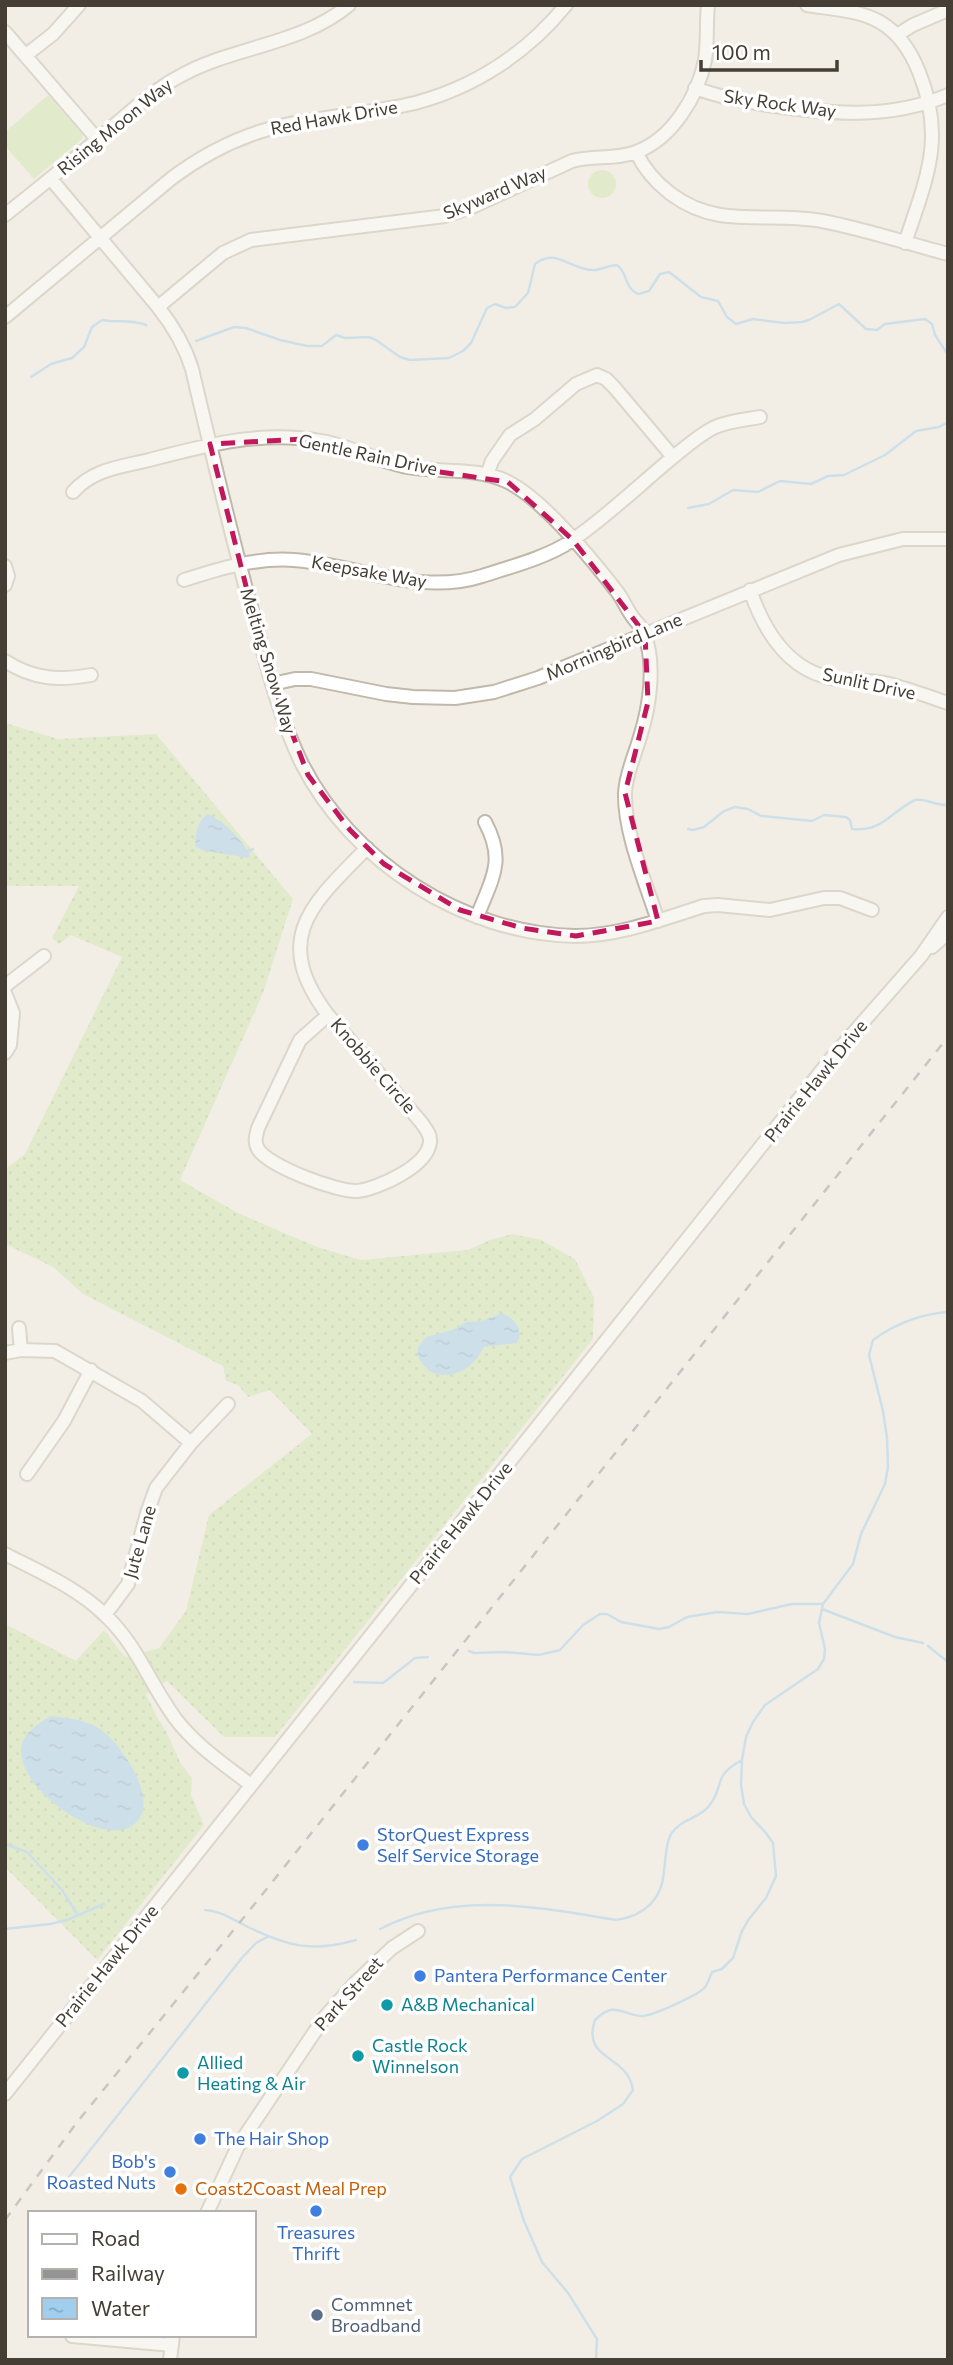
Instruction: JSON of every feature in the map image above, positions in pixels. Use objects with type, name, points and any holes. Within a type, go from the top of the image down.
[{"type":"street","points":[[26,55],[53,34],[79,5]]},
{"type":"street","name":"Rising Moon Way","points":[[5,215],[163,86],[179,76],[197,67],[290,37],[331,20],[349,5]]},
{"type":"street","name":"Red Hawk Drive","points":[[5,317],[172,178],[220,148],[263,131],[416,102],[467,84],[520,51],[539,35],[566,5]]},
{"type":"street","name":"Skyward Way","points":[[158,307],[223,253],[251,240],[445,216],[472,207],[572,161],[636,152],[654,143],[672,128],[695,88],[705,58],[708,5]]},
{"type":"street","points":[[807,5],[867,16],[879,21],[897,35],[917,67],[930,103],[934,137],[930,167],[905,243]]},
{"type":"street","points":[[897,35],[948,10]]},
{"type":"street","points":[[5,32],[97,139]]},
{"type":"street","name":"Sky Rock Way","points":[[695,88],[721,97],[831,113],[878,112],[930,103],[948,95]]},
{"type":"street","points":[[636,152],[647,172],[660,186],[709,212],[729,216],[808,219],[948,254]]},
{"type":"street","name":"Melting Snow Way","points":[[51,179],[158,307],[189,359],[240,565],[285,724],[309,775],[331,807],[384,864],[416,887],[477,917],[547,933],[576,936],[619,932],[704,906],[770,910],[824,898],[840,898],[872,909]]},
{"type":"street","points":[[487,475],[492,461],[510,435],[535,419],[576,384],[597,374],[614,387],[673,457]]},
{"type":"street","name":"Keepsake Way","points":[[184,580],[258,561],[292,560],[407,581],[435,584],[459,582],[559,549],[712,429],[723,424],[760,417]]},
{"type":"street","name":"Gentle Rain Drive","points":[[73,492],[96,473],[210,444],[253,438],[306,439],[336,444],[406,467],[487,475],[508,482],[521,491],[573,540],[615,588],[645,634],[650,667],[648,702],[625,793],[632,837],[658,921]]},
{"type":"street","name":"Morningbird Lane","points":[[272,684],[311,679],[413,697],[455,698],[494,692],[538,678],[839,555],[903,539],[948,539]]},
{"type":"street","points":[[5,566],[8,576],[5,585]]},
{"type":"street","name":"Sunlit Drive","points":[[750,590],[768,633],[787,654],[806,669],[836,679],[891,685],[948,703]]},
{"type":"street","points":[[5,661],[44,678],[91,676]]},
{"type":"street","points":[[477,917],[497,863],[493,837],[485,822]]},
{"type":"street","points":[[328,1015],[314,995],[301,964],[303,927],[320,896],[367,848]]},
{"type":"street","name":"Prairie Hawk Drive","points":[[5,2094],[826,1066],[921,956],[948,917]]},
{"type":"street","name":"Prairie Hawk Drive","points":[[921,956],[948,933]]},
{"type":"street","points":[[5,986],[44,956]]},
{"type":"street","points":[[5,993],[13,1013],[10,1045],[5,1053]]},
{"type":"street","name":"Knobbie Circle","points":[[328,1015],[421,1122],[430,1136],[428,1150],[424,1156],[399,1176],[373,1188],[347,1191],[332,1188],[267,1158],[257,1147],[258,1128],[287,1063],[300,1040],[328,1015]]},
{"type":"street","points":[[19,1328],[21,1350]]},
{"type":"street","points":[[5,1353],[21,1350],[55,1351],[142,1401],[191,1443]]},
{"type":"street","points":[[27,1474],[64,1422],[90,1370]]},
{"type":"street","name":"Jute Lane","points":[[105,1615],[128,1584],[156,1488],[191,1443],[228,1404]]},
{"type":"street","points":[[5,1554],[80,1595],[105,1615],[135,1651],[175,1717],[197,1742],[251,1785]]},
{"type":"street","name":"Park Street","points":[[208,2211],[238,2146],[324,2018],[374,1964],[418,1931]]},
{"type":"street","points":[[97,2337],[172,2340],[170,2360]]},
{"type":"highlighted area","points":[[306,439],[406,467],[508,482],[573,540],[645,634],[648,702],[625,793],[658,921],[576,936],[522,928],[460,910],[384,864],[350,830],[308,775],[266,665],[210,444]]},
{"type":"green space","points":[[48,95],[82,134],[82,139],[34,179],[5,146],[5,132]]},
{"type":"green space","points":[[602,170],[612,174],[616,184],[612,194],[602,198],[592,194],[588,184],[592,174]]},
{"type":"green space","points":[[5,723],[58,739],[156,734],[293,899],[263,993],[180,1180],[238,1213],[317,1247],[361,1260],[468,1250],[513,1234],[541,1240],[575,1259],[594,1298],[593,1339],[275,1737],[224,1737],[167,1681],[146,1694],[181,1764],[192,1778],[191,1795],[204,1825],[97,1960],[5,1867],[5,1624],[76,1661],[104,1630],[125,1657],[159,1648],[186,1611],[209,1515],[312,1434],[270,1390],[248,1397],[238,1385],[226,1381],[223,1366],[83,1294],[53,1267],[5,1244],[5,1169],[25,1154],[122,957],[71,935],[59,944],[52,938],[79,886],[5,886]]},
{"type":"water","points":[[208,814],[238,837],[250,856],[248,858],[196,847],[198,828]]},
{"type":"water","points":[[502,1313],[511,1318],[519,1329],[517,1343],[484,1347],[473,1363],[453,1374],[431,1372],[421,1362],[418,1347],[426,1337],[452,1330],[466,1322],[482,1321]]},
{"type":"water","points":[[51,1716],[92,1724],[118,1746],[128,1760],[142,1792],[143,1807],[139,1819],[128,1828],[113,1830],[95,1827],[75,1818],[40,1790],[28,1773],[21,1757],[23,1741],[31,1729]]},
{"type":"waterway","points":[[196,341],[234,327],[307,346],[322,346],[336,335],[345,338],[369,337],[400,357],[410,360],[449,358],[463,351],[471,343],[487,308],[495,304],[506,308],[515,307],[528,293],[535,264],[543,259],[557,258],[585,269],[594,270],[617,265],[630,288],[638,294],[649,291],[660,274],[669,272],[701,297],[718,301],[727,317],[736,324],[753,319],[802,322],[839,304],[866,329],[877,330],[885,324],[925,319],[932,324],[935,335],[948,355]]},
{"type":"waterway","points":[[31,377],[51,364],[72,358],[84,347],[92,327],[102,320],[146,325]]},
{"type":"waterway","points":[[688,508],[709,504],[733,490],[758,492],[780,481],[811,484],[828,476],[844,475],[885,455],[916,431],[939,427],[948,422]]},
{"type":"waterway","points":[[688,829],[704,827],[724,811],[735,807],[748,809],[761,816],[812,821],[824,815],[846,817],[850,820],[852,829],[863,829],[879,824],[915,800],[948,805]]},
{"type":"waterway","points":[[248,852],[253,849]]},
{"type":"waterway","points":[[596,2360],[597,2339],[568,2293],[542,2262],[524,2221],[510,2177],[522,2159],[597,2121],[623,2104],[633,2090],[623,2070],[594,2043],[592,2033],[595,2020],[613,2010],[641,2016],[654,2013],[701,1991],[712,1972],[722,1969],[733,1958],[742,1931],[766,1898],[776,1876],[773,1843],[751,1817],[744,1804],[741,1784],[746,1737],[765,1705],[818,1669],[824,1659],[825,1649],[819,1623],[823,1604],[853,1564],[861,1534],[885,1484],[888,1467],[887,1438],[869,1355],[873,1340],[909,1321],[948,1312]]},
{"type":"waterway","points":[[469,1651],[539,1655],[560,1650],[583,1625],[600,1614],[607,1614],[621,1622],[659,1629],[669,1627],[687,1617],[717,1612],[748,1614],[792,1604],[822,1604]]},
{"type":"waterway","points":[[822,1609],[895,1637],[923,1643]]},
{"type":"waterway","points":[[928,1646],[948,1662]]},
{"type":"waterway","points":[[354,1682],[383,1683],[415,1658],[428,1657]]},
{"type":"waterway","points":[[380,1929],[437,1909],[466,1906],[526,1907],[616,1920],[635,1915],[650,1905],[660,1890],[671,1834],[679,1825],[709,1806],[722,1776],[742,1760]]},
{"type":"waterway","points":[[5,1844],[27,1852],[62,1890],[77,1914]]},
{"type":"waterway","points":[[5,1929],[67,1920],[104,1904]]},
{"type":"waterway","points":[[205,1910],[226,1916],[287,1943],[312,1947],[356,1940]]},
{"type":"waterway","points":[[65,2182],[241,1959],[256,1943],[269,1936]]},
{"type":"railway","points":[[5,2220],[78,2121],[948,1037]]},
{"type":"place","name":"StorQuest Express Self Service Storage","points":[[363,1845]]},
{"type":"place","name":"Pantera Performance Center","points":[[420,1976]]},
{"type":"place","name":"A&B Mechanical","points":[[387,2005]]},
{"type":"place","name":"Castle Rock Winnelson","points":[[358,2056]]},
{"type":"place","name":"Allied Heating & Air","points":[[183,2073]]},
{"type":"place","name":"The Hair Shop","points":[[200,2139]]},
{"type":"place","name":"Bob's Roasted Nuts","points":[[170,2172]]},
{"type":"place","name":"Coast2Coast Meal Prep","points":[[181,2189]]},
{"type":"place","name":"Treasures Thrift","points":[[316,2211]]},
{"type":"place","name":"Commnet Broadband","points":[[317,2315]]}]
